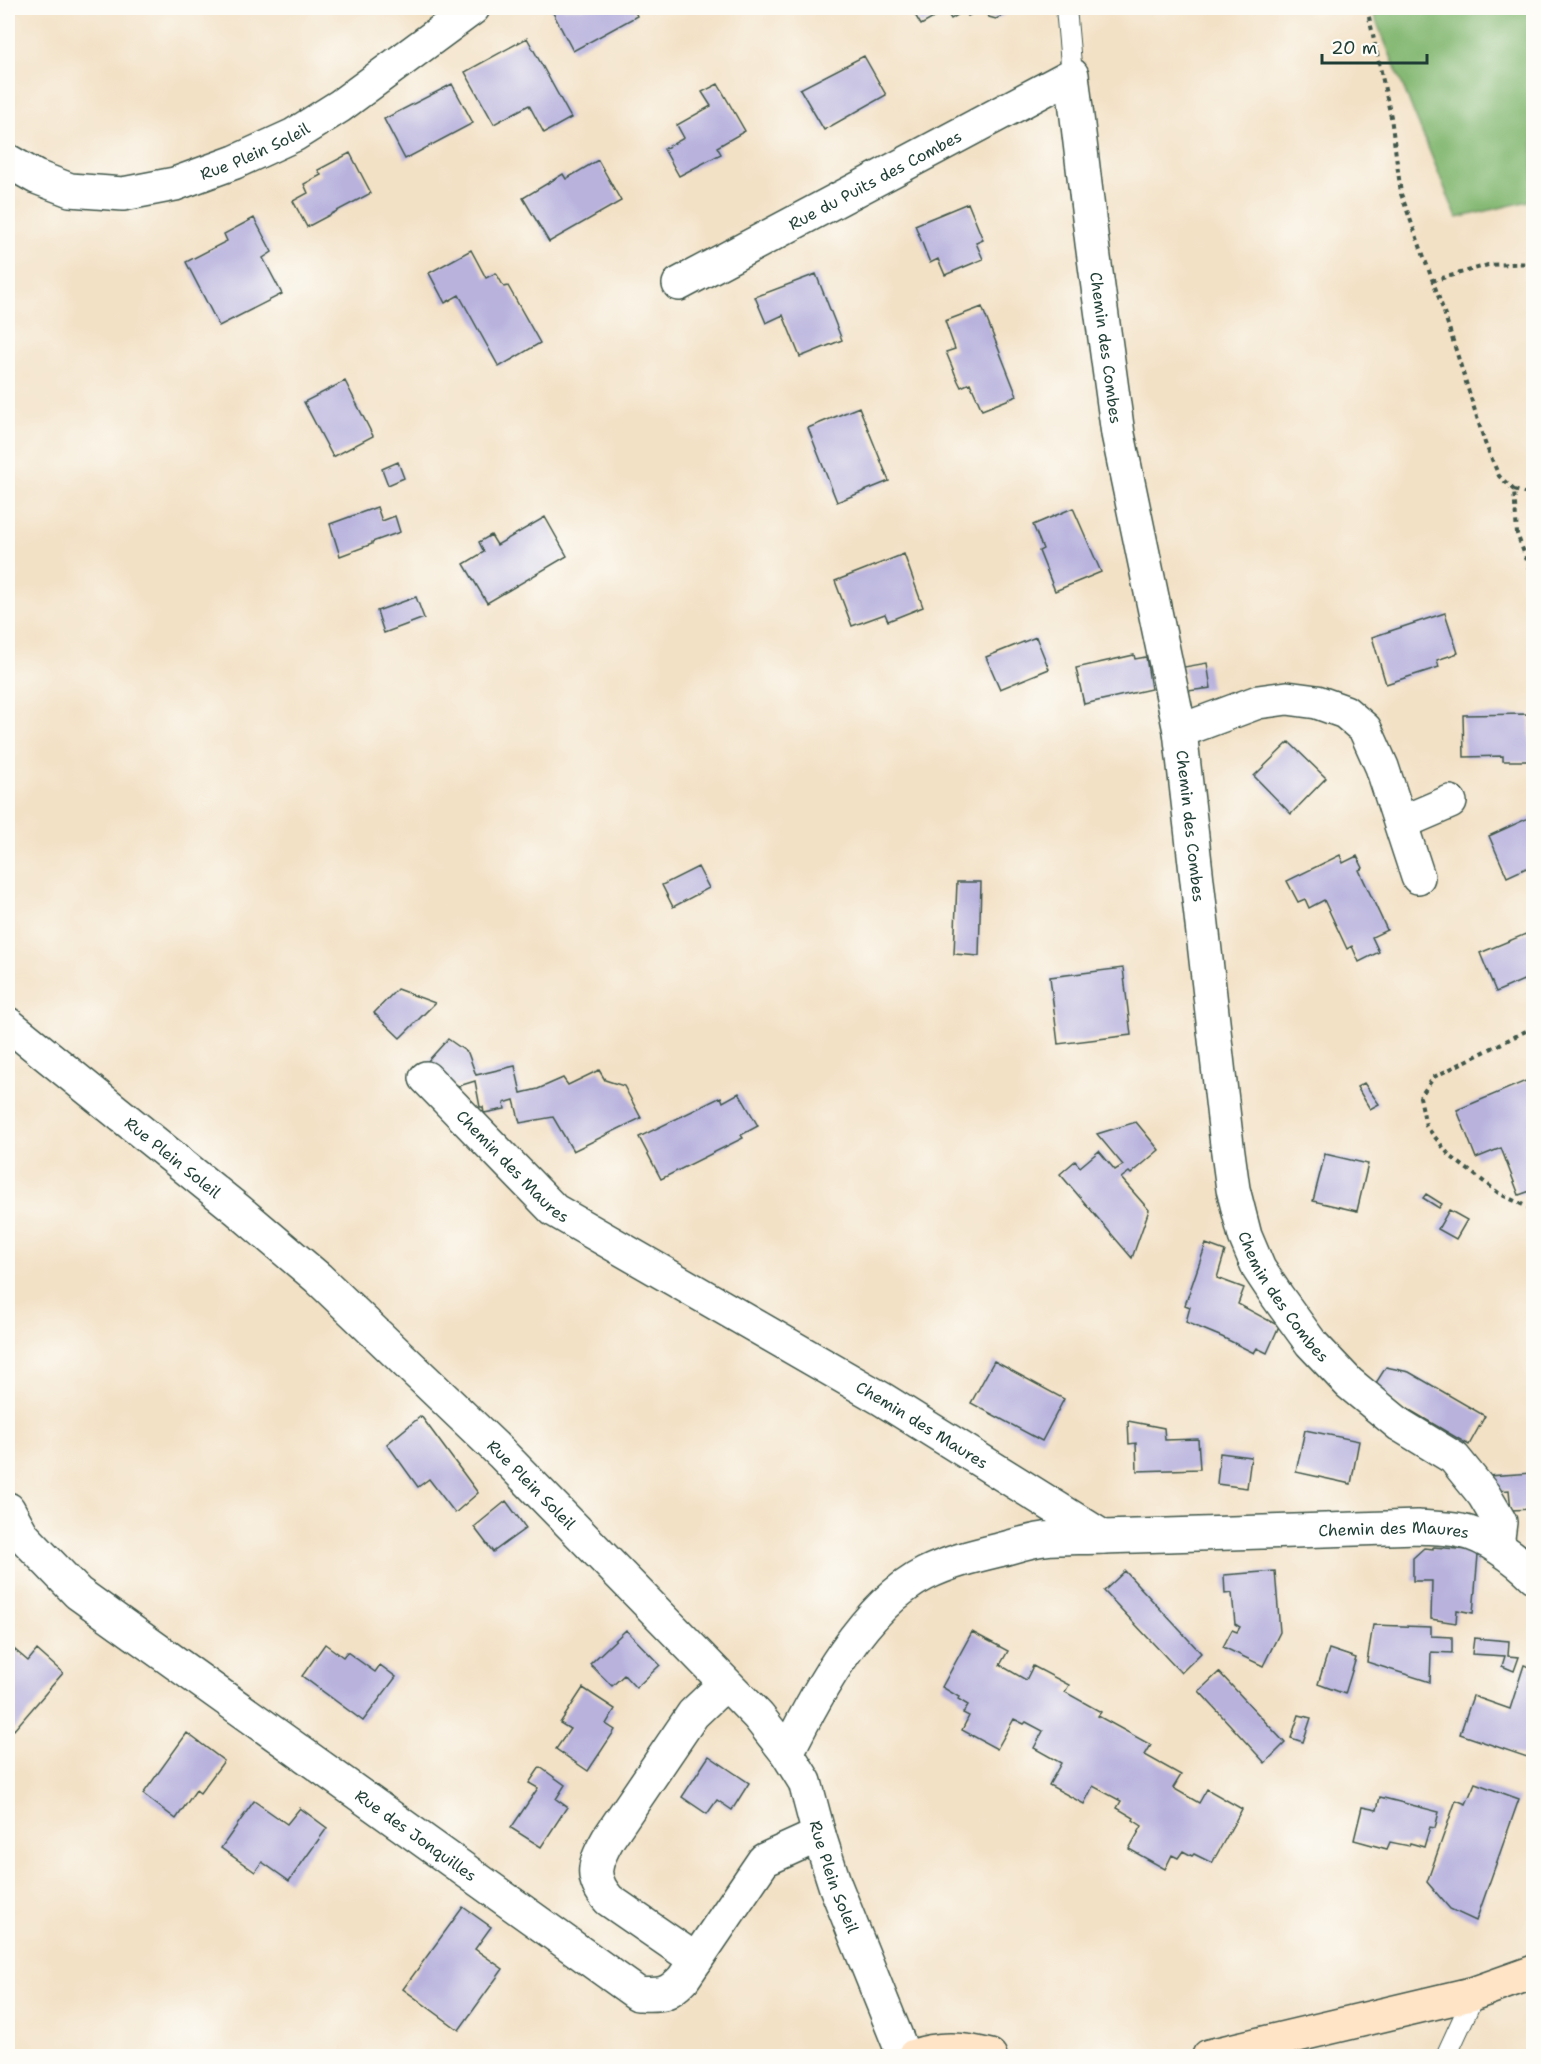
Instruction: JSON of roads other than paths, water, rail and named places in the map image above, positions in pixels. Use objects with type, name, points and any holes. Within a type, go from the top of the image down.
[{"type":"main road","points":[[1209,2056],[1475,1993],[1533,1972]]},
{"type":"main road","points":[[914,2056],[947,2049],[969,2050],[990,2056]]},
{"type":"street","name":"Rue Plein Soleil","points":[[8,161],[36,177],[70,190],[123,194],[175,184],[235,162],[294,135],[340,106],[473,8]]},
{"type":"street","name":"Rue du Puits des Combes","points":[[679,284],[1072,75]]},
{"type":"street","name":"Chemin des Combes","points":[[1072,75],[1118,434],[1180,731],[1227,1145],[1233,1189],[1245,1236],[1259,1269],[1311,1343],[1349,1383],[1400,1425],[1455,1458],[1484,1495],[1500,1522],[1497,1546]]},
{"type":"street","points":[[1180,731],[1258,702],[1287,698],[1317,702],[1345,712],[1365,729],[1382,767],[1418,877]]},
{"type":"street","points":[[1401,823],[1450,802]]},
{"type":"street","name":"Rue Plein Soleil","points":[[8,1024],[238,1210],[318,1278],[501,1453],[758,1716],[787,1753],[804,1782],[835,1885],[904,2056]]},
{"type":"street","name":"Chemin des Maures","points":[[426,1078],[554,1210],[882,1399],[1103,1537],[1418,1527],[1464,1531],[1497,1546],[1522,1564],[1533,1576]]},
{"type":"street","name":"Rue des Jonquilles","points":[[8,1509],[23,1536],[78,1593],[638,1994],[661,1995],[674,1989],[764,1860],[819,1836]]},
{"type":"street","points":[[787,1753],[806,1715],[867,1623],[895,1595],[924,1575],[959,1560],[1042,1539],[1103,1537]]},
{"type":"street","points":[[696,1960],[609,1900],[600,1889],[595,1874],[597,1857],[608,1839],[693,1714],[714,1694],[727,1686]]},
{"type":"lane","name":"Chemin des Combes","points":[[1066,8],[1072,75]]},
{"type":"lane","points":[[1446,2056],[1475,1993]]}]
